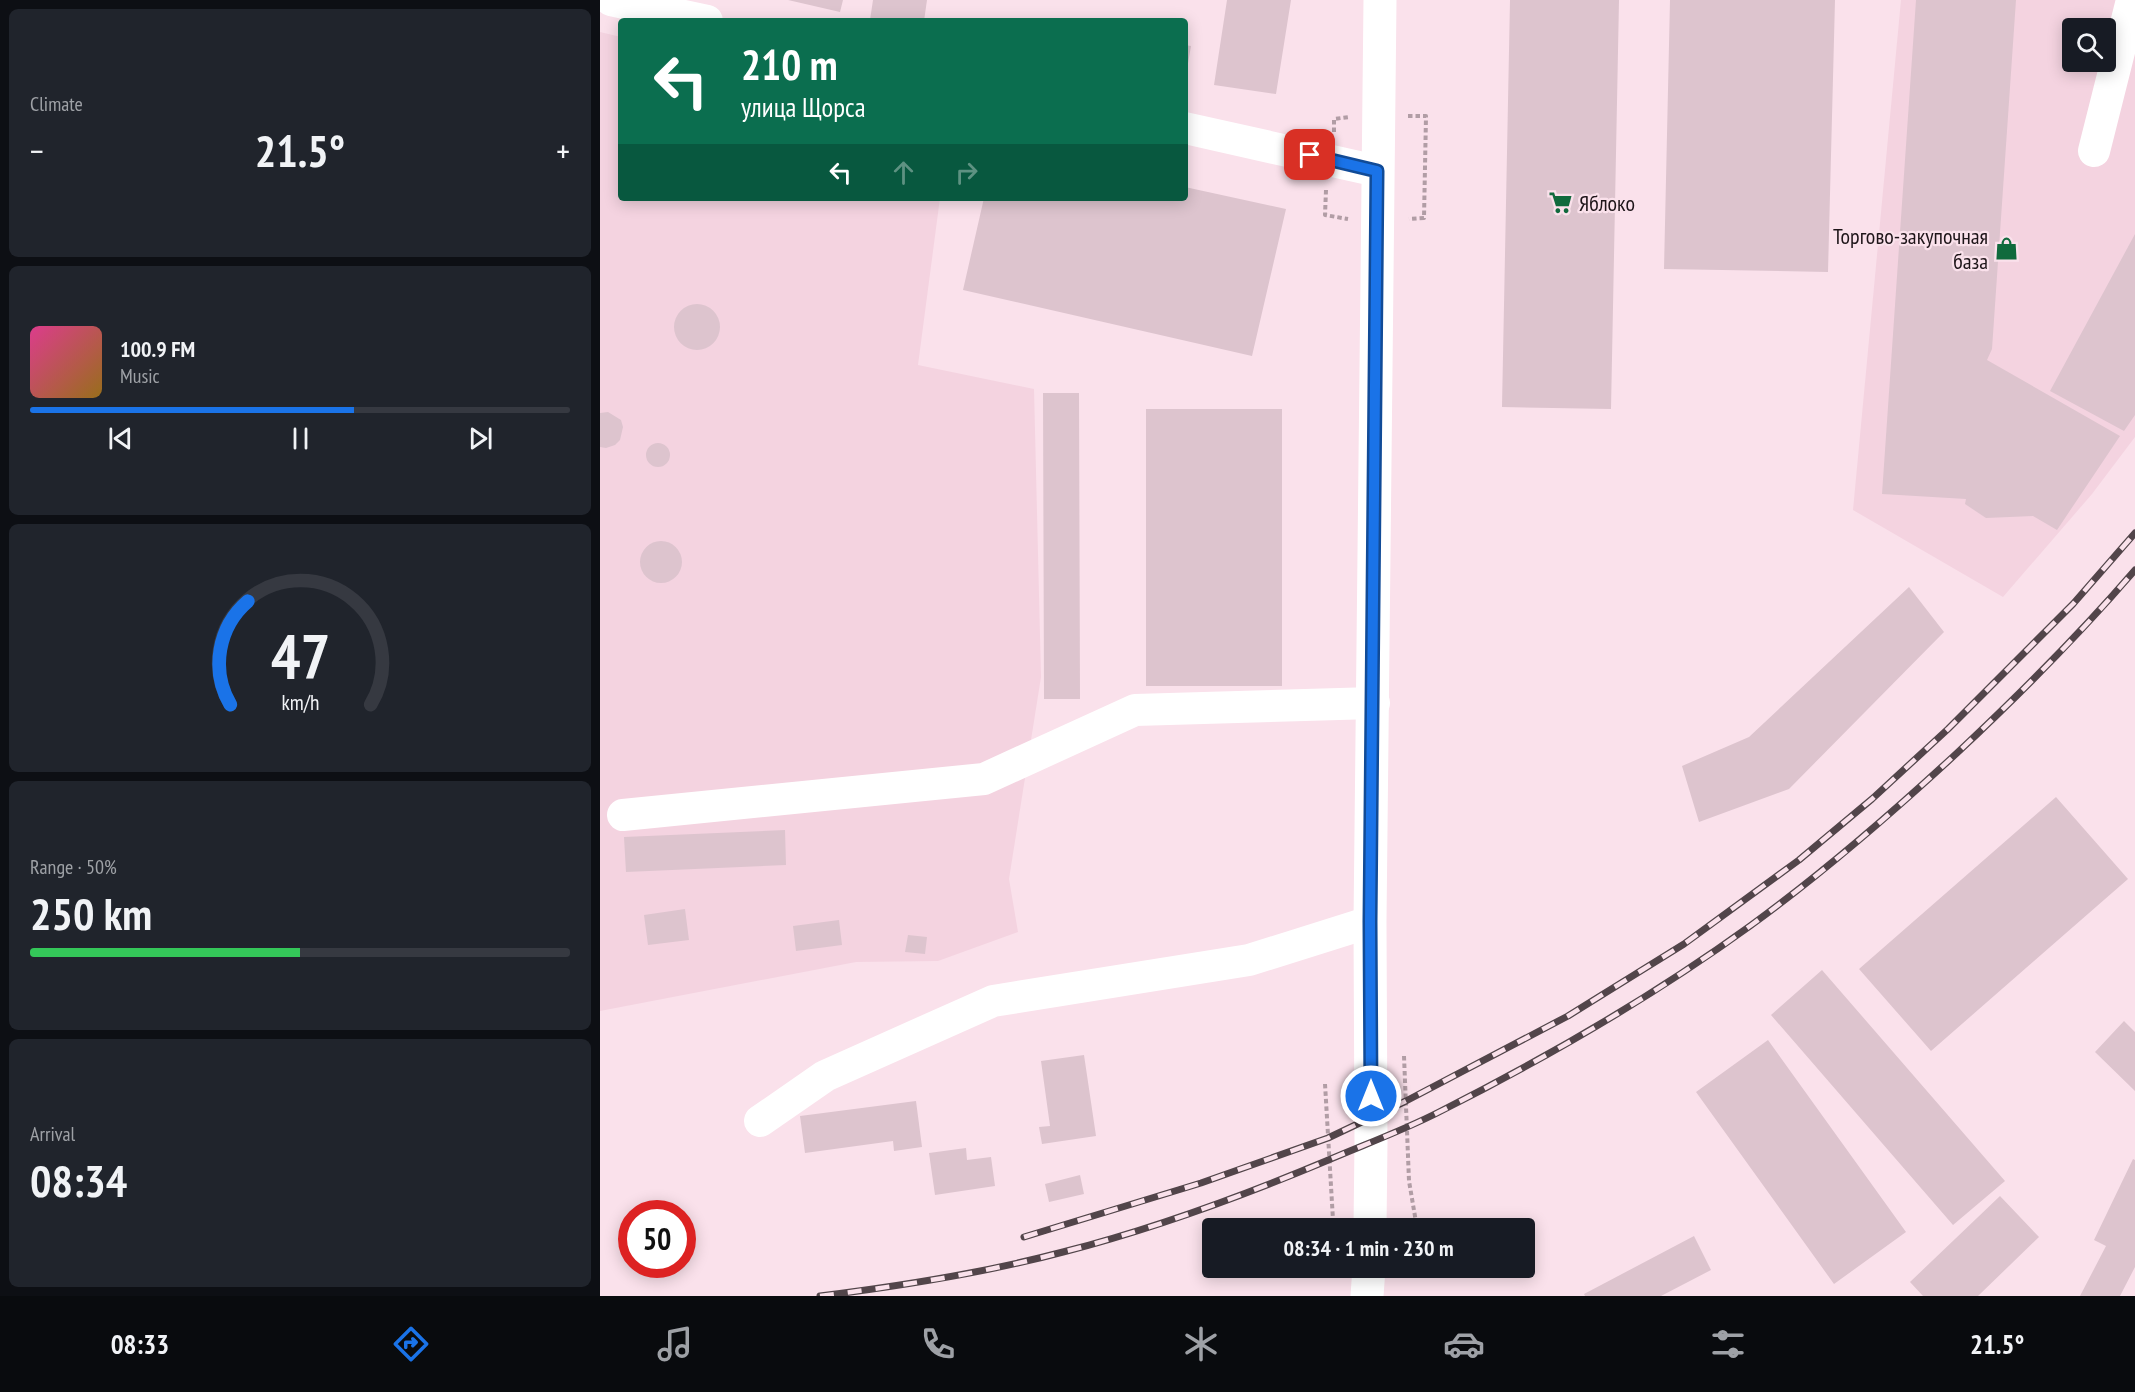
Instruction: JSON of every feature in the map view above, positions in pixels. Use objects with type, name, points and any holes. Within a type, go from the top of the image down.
[{"type":"main road","points":[[1370,1218],[1370,922],[1380,0]]},
{"type":"main road","points":[[1367,1296],[1368,1278]]},
{"type":"street","points":[[611,0],[693,18]]},
{"type":"street","points":[[2094,151],[2132,0]]},
{"type":"street","points":[[1188,129],[1377,171]]},
{"type":"street","points":[[623,815],[984,779],[1136,710],[1374,702]]},
{"type":"street","points":[[760,1121],[825,1076],[993,1001],[1249,960],[1370,922]]},
{"type":"path","points":[[1407,219],[1424,218],[1426,116],[1408,116]]},
{"type":"path","points":[[1334,139],[1334,119],[1349,117]]},
{"type":"path","points":[[1326,190],[1324,215],[1349,220]]},
{"type":"path","points":[[1404,1048],[1409,1180],[1415,1218]]},
{"type":"path","points":[[1325,1084],[1333,1218]]},
{"type":"shaded area","name":"Торгово-закупочная база","points":[[1901,0],[2135,0],[2135,437],[2092,494],[2003,597],[1853,510]]},
{"type":"shaded area","points":[[600,32],[618,36],[618,201],[940,201],[918,365],[1034,389],[1041,677],[1009,879],[1018,932],[938,961],[856,962],[600,1011]]},
{"type":"building","points":[[788,0],[843,0],[840,12]]},
{"type":"building","points":[[873,0],[927,0],[924,18],[870,18]]},
{"type":"building","points":[[1227,0],[1291,0],[1276,94],[1214,85]]},
{"type":"building","name":"Яблоко","points":[[1510,0],[1619,0],[1611,409],[1502,407]]},
{"type":"building","points":[[1670,0],[1835,0],[1828,272],[1664,269]]},
{"type":"building","points":[[1916,0],[2016,0],[1992,349],[1987,360],[2120,436],[2057,530],[2033,516],[1986,518],[1965,504],[1966,499],[1882,494]]},
{"type":"building","points":[[1188,46],[1191,46],[1188,63]]},
{"type":"building","points":[[1188,188],[1286,209],[1252,356],[963,290],[983,201],[1188,201]]},
{"type":"building","points":[[2135,234],[2135,415],[2124,431],[2050,391]]},
{"type":"building","points":[[697,304],[706,305],[714,310],[719,318],[719,336],[714,344],[706,349],[697,350],[688,349],[680,344],[675,336],[674,327],[675,318],[680,310],[688,305]]},
{"type":"building","points":[[1043,393],[1079,393],[1080,699],[1044,699]]},
{"type":"building","points":[[1146,409],[1282,409],[1282,686],[1146,686]]},
{"type":"building","points":[[608,412],[621,420],[623,427],[620,440],[615,445],[606,448],[600,447],[600,413]]},
{"type":"building","points":[[658,443],[667,446],[670,455],[667,464],[658,467],[649,464],[646,455],[649,446]]},
{"type":"building","points":[[661,541],[676,547],[682,562],[676,577],[661,583],[646,577],[640,562],[646,547]]},
{"type":"building","points":[[1909,587],[1944,632],[1789,789],[1699,822],[1682,766],[1749,737]]},
{"type":"building","points":[[2056,797],[2128,879],[1931,1051],[1859,969]]},
{"type":"building","points":[[785,830],[786,865],[626,872],[624,837]]},
{"type":"building","points":[[685,909],[689,940],[648,945],[644,915]]},
{"type":"building","points":[[839,920],[842,945],[796,951],[793,926]]},
{"type":"building","points":[[908,935],[927,937],[925,954],[905,952]]},
{"type":"building","points":[[1822,970],[2005,1181],[1953,1225],[1771,1015]]},
{"type":"building","points":[[2124,1021],[2135,1032],[2135,1091],[2095,1052]]},
{"type":"building","points":[[1768,1040],[1906,1232],[1834,1284],[1696,1092]]},
{"type":"building","points":[[1084,1055],[1096,1136],[1042,1144],[1039,1127],[1050,1126],[1041,1061]]},
{"type":"building","points":[[916,1101],[922,1147],[894,1151],[893,1141],[805,1153],[800,1116]]},
{"type":"building","points":[[966,1148],[967,1160],[991,1157],[995,1186],[935,1195],[929,1153]]},
{"type":"building","points":[[2133,1159],[2135,1160],[2135,1267],[2120,1296],[2080,1296],[2106,1246],[2094,1240]]},
{"type":"building","points":[[1080,1175],[1084,1194],[1049,1202],[1045,1184]]},
{"type":"building","points":[[2000,1196],[2039,1237],[1978,1296],[1923,1296],[1910,1282]]},
{"type":"building","points":[[1694,1236],[1711,1270],[1661,1296],[1585,1296],[1584,1294]]},
{"type":"railway","points":[[1024,1237],[1201,1183],[1328,1138],[1406,1101],[1568,1016],[1684,944],[1799,860],[1872,799],[1948,729],[2073,604],[2135,533]]},
{"type":"railway","points":[[820,1296],[973,1273],[1033,1260],[1163,1223],[1261,1187],[1397,1132],[1519,1070],[1637,1002],[1713,952],[1777,906],[1856,843],[2003,709],[2135,570]]},
{"type":"place","name":"Яблоко","points":[[1561,203]]},
{"type":"place","name":"Торгово-закупочная база","points":[[2006,249]]},
{"type":"route","points":[[1310,155],[1377,171],[1374,702],[1370,922],[1371,1096]]}]
